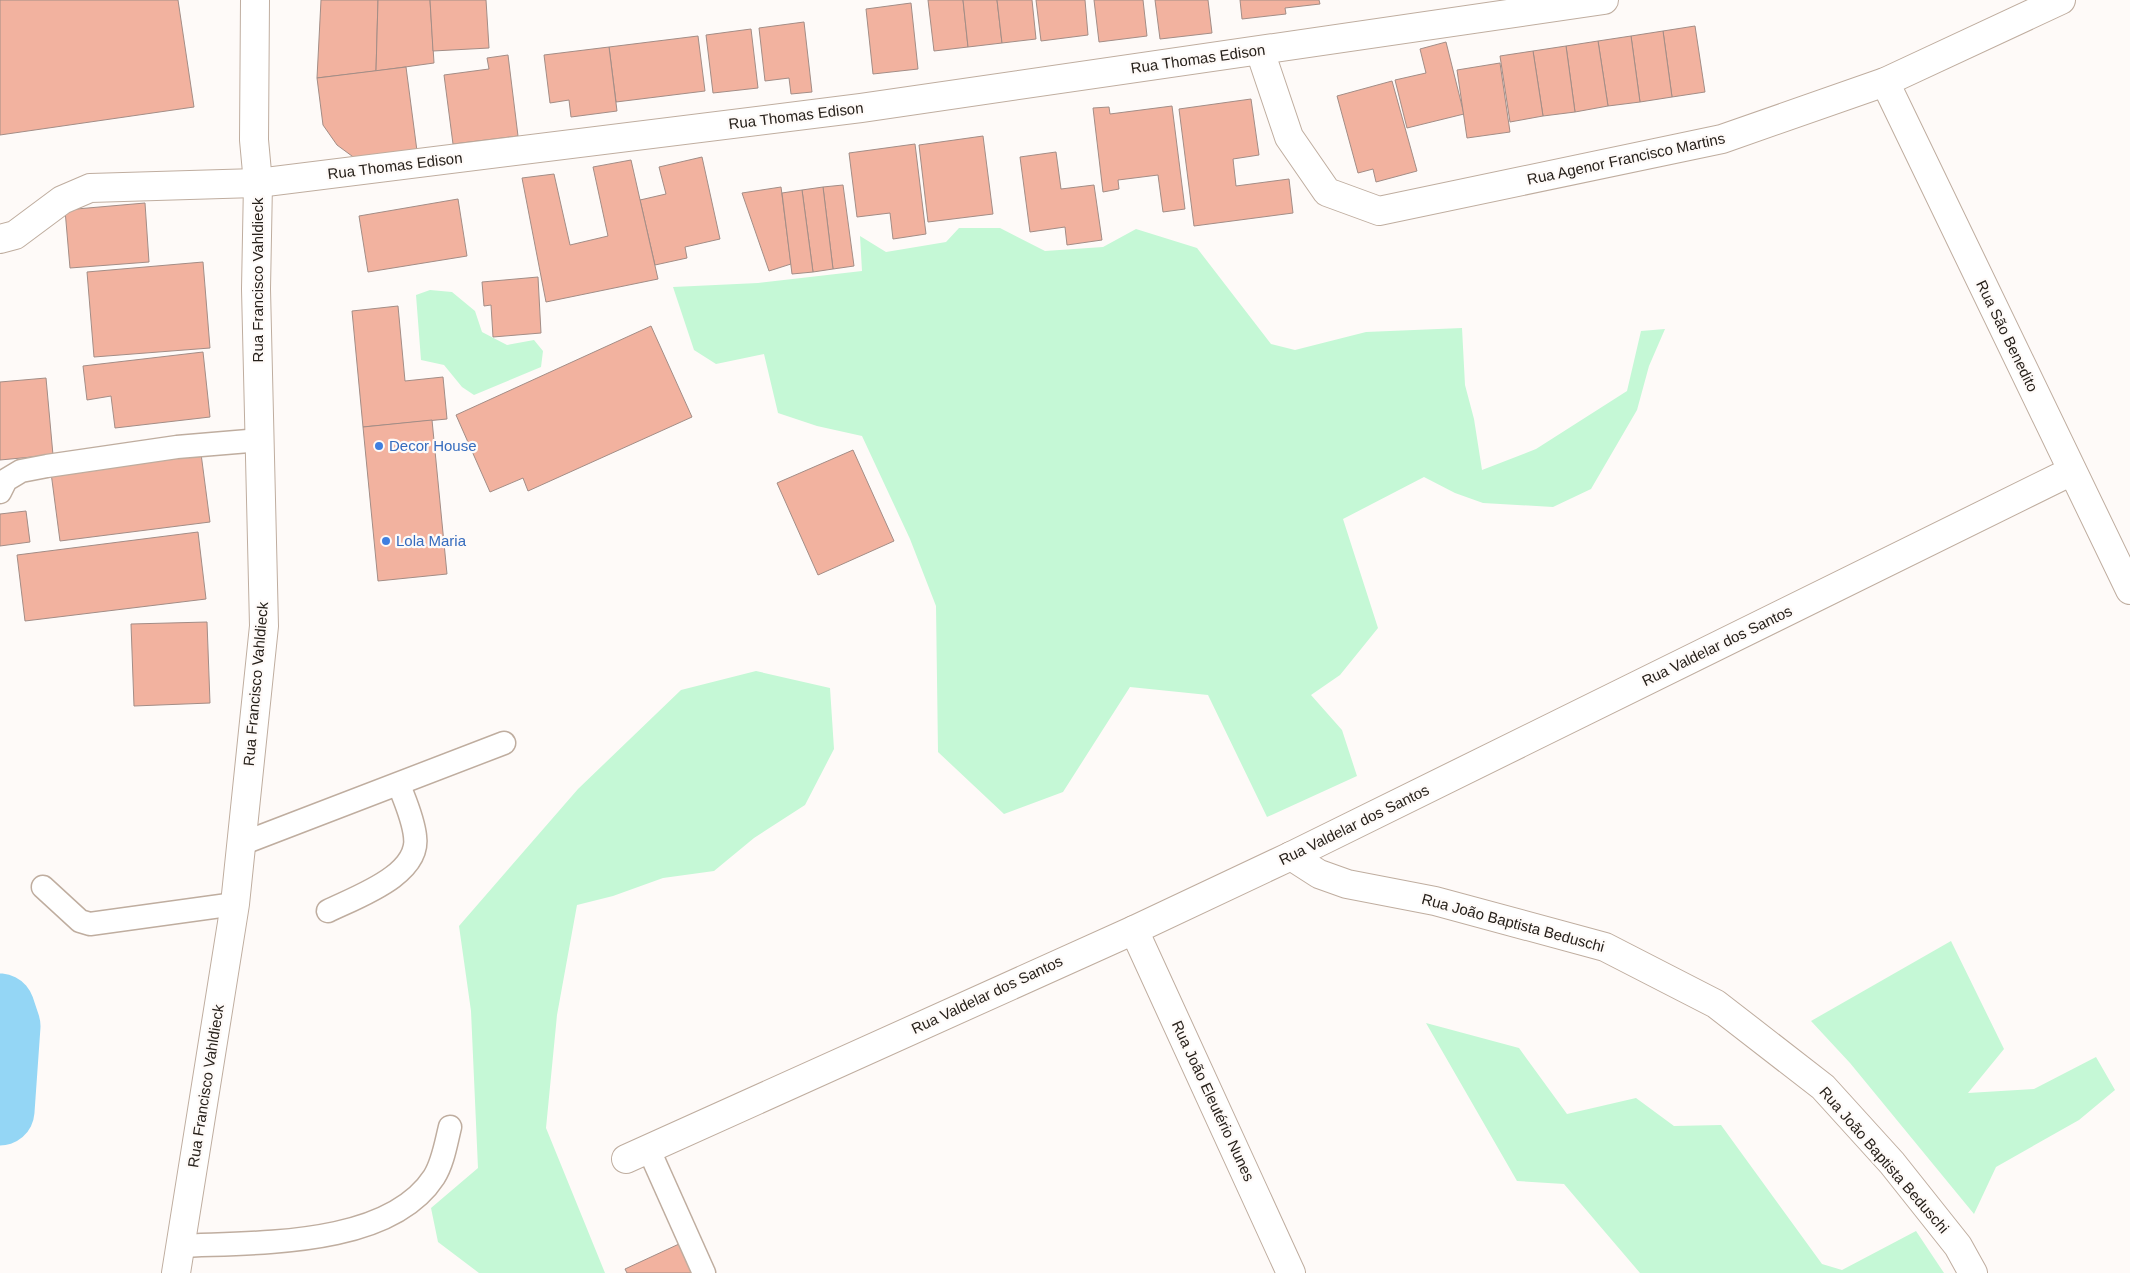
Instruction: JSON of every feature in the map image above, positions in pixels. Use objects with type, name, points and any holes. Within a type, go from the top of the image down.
[{"type":"street","name":"Rua Francisco Vahldieck","points":[[176,1273],[235,904],[264,626],[256,289],[258,183],[254,140],[255,0]]},
{"type":"street","name":"Rua Thomas Edison","points":[[0,239],[15,235],[62,200],[90,188],[258,183],[861,108],[1604,0]]},
{"type":"street","name":"Rua Agenor Francisco Martins","points":[[1260,51],[1289,137],[1327,192],[1379,211],[1722,139],[1884,82],[2062,0]]},
{"type":"street","name":"Rua São Benedito","points":[[1884,82],[2130,590]]},
{"type":"street","name":"Rua Valdelar dos Santos","points":[[638,1155],[1082,951],[1134,930],[1291,856],[2072,471]]},
{"type":"street","name":"Rua João Baptista Beduschi","points":[[1291,856],[1319,874],[1347,884],[1436,901],[1605,947],[1716,1004],[1823,1087],[1892,1163],[1958,1246],[1973,1273]]},
{"type":"street","name":"Rua João Eleutério Nunes","points":[[1134,930],[1291,1273]]},
{"type":"lane","points":[[0,492],[6,480],[21,471],[177,447],[260,440]]},
{"type":"lane","points":[[241,844],[399,785],[504,743]]},
{"type":"lane","points":[[328,911],[378,887],[399,873],[410,860],[416,838],[399,785]]},
{"type":"lane","points":[[43,887],[80,921],[90,924],[235,904]]},
{"type":"lane","points":[[180,1246],[306,1240],[380,1220],[404,1207],[422,1192],[434,1177],[443,1154],[450,1127]]},
{"type":"lane","points":[[638,1155],[704,1273]]},
{"type":"green space","points":[[959,228],[1000,228],[1045,251],[1103,247],[1136,229],[1197,248],[1271,344],[1295,350],[1366,332],[1462,328],[1465,385],[1474,419],[1482,470],[1536,449],[1627,391],[1641,331],[1665,329],[1649,366],[1637,410],[1591,489],[1553,507],[1483,503],[1455,493],[1424,477],[1343,519],[1378,628],[1340,675],[1311,695],[1342,730],[1357,776],[1267,817],[1208,695],[1130,687],[1063,792],[1004,814],[938,752],[936,606],[910,539],[862,436],[817,426],[778,413],[764,354],[716,364],[694,350],[673,287],[758,283],[862,271],[860,236],[886,252],[946,242]]},
{"type":"green space","points":[[430,290],[452,292],[475,311],[482,332],[507,345],[534,340],[543,351],[541,367],[474,395],[462,387],[444,365],[421,360],[416,295]]},
{"type":"green space","points":[[756,671],[830,688],[834,749],[805,805],[754,838],[714,871],[663,878],[613,896],[577,905],[557,1015],[546,1128],[605,1273],[479,1273],[438,1242],[431,1208],[478,1168],[471,1011],[459,926],[578,789],[681,690]]},
{"type":"green space","points":[[1951,941],[2004,1049],[1968,1093],[2034,1089],[2096,1057],[2115,1090],[2079,1120],[1996,1167],[1974,1214],[1850,1063],[1811,1021]]},
{"type":"green space","points":[[1426,1023],[1519,1048],[1567,1114],[1636,1098],[1674,1126],[1721,1125],[1822,1264],[1842,1270],[1916,1231],[1944,1273],[1640,1273],[1564,1184],[1517,1181]]},
{"type":"building","points":[[0,0],[178,0],[194,107],[0,135]]},
{"type":"building","points":[[321,0],[378,0],[376,71],[317,78]]},
{"type":"building","points":[[378,0],[430,0],[434,63],[376,71]]},
{"type":"building","points":[[430,0],[486,0],[489,48],[433,51]]},
{"type":"building","points":[[928,0],[963,0],[968,47],[934,51]]},
{"type":"building","points":[[963,0],[997,0],[1002,43],[968,47]]},
{"type":"building","points":[[997,0],[1032,0],[1036,39],[1002,43]]},
{"type":"building","points":[[1036,0],[1085,0],[1088,35],[1041,41]]},
{"type":"building","points":[[1094,0],[1143,0],[1147,36],[1099,42]]},
{"type":"building","points":[[1155,0],[1208,0],[1212,33],[1160,39]]},
{"type":"building","points":[[1240,0],[1319,0],[1320,4],[1285,8],[1286,14],[1242,19]]},
{"type":"building","points":[[911,3],[918,69],[873,74],[866,9]]},
{"type":"building","points":[[804,22],[812,92],[791,94],[789,78],[765,81],[759,28]]},
{"type":"building","points":[[1695,26],[1705,92],[1672,97],[1663,31]]},
{"type":"building","points":[[751,29],[758,88],[713,93],[706,35]]},
{"type":"building","points":[[1663,31],[1672,97],[1640,102],[1631,36]]},
{"type":"building","points":[[698,36],[705,91],[616,102],[609,47]]},
{"type":"building","points":[[1631,36],[1640,102],[1608,106],[1598,41]]},
{"type":"building","points":[[1598,41],[1608,106],[1575,112],[1566,46]]},
{"type":"building","points":[[1446,42],[1464,114],[1407,128],[1395,80],[1426,73],[1420,49]]},
{"type":"building","points":[[1566,46],[1575,112],[1543,116],[1533,51]]},
{"type":"building","points":[[609,47],[617,111],[571,117],[569,100],[550,103],[544,55]]},
{"type":"building","points":[[1533,51],[1543,116],[1510,122],[1500,56]]},
{"type":"building","points":[[508,55],[518,136],[453,144],[444,75],[489,69],[487,58]]},
{"type":"building","points":[[1500,63],[1510,132],[1467,138],[1457,70]]},
{"type":"building","points":[[406,67],[417,151],[356,159],[337,145],[323,125],[317,78]]},
{"type":"building","points":[[1392,81],[1417,171],[1376,182],[1373,169],[1358,173],[1337,96]]},
{"type":"building","points":[[1251,99],[1259,155],[1233,159],[1236,186],[1289,179],[1293,213],[1194,226],[1179,109]]},
{"type":"building","points":[[1172,106],[1185,209],[1163,212],[1158,175],[1118,180],[1119,189],[1103,192],[1093,108],[1109,107],[1110,114]]},
{"type":"building","points":[[983,136],[993,214],[928,222],[919,145]]},
{"type":"building","points":[[915,144],[926,234],[893,239],[890,213],[857,217],[849,153]]},
{"type":"building","points":[[1056,152],[1061,189],[1094,185],[1102,240],[1067,245],[1065,227],[1030,232],[1020,157]]},
{"type":"building","points":[[702,157],[720,239],[685,247],[687,258],[655,265],[640,200],[666,194],[659,167]]},
{"type":"building","points":[[631,160],[658,279],[546,302],[522,178],[554,174],[570,245],[608,236],[593,167]]},
{"type":"building","points":[[843,185],[854,266],[833,269],[823,187]]},
{"type":"building","points":[[781,187],[791,264],[769,271],[742,193]]},
{"type":"building","points":[[823,187],[833,269],[813,272],[802,190]]},
{"type":"building","points":[[802,190],[813,272],[792,274],[782,193]]},
{"type":"building","points":[[458,199],[467,256],[368,272],[359,216]]},
{"type":"building","points":[[145,203],[149,262],[70,268],[65,210]]},
{"type":"building","points":[[203,262],[210,348],[94,357],[87,272]]},
{"type":"building","points":[[538,277],[541,333],[493,337],[491,305],[484,306],[482,282]]},
{"type":"building","points":[[398,306],[405,381],[443,377],[447,419],[363,427],[352,311]]},
{"type":"building","points":[[651,326],[692,417],[528,491],[523,478],[490,492],[456,415]]},
{"type":"building","points":[[203,352],[210,417],[115,428],[111,396],[87,400],[83,366]]},
{"type":"building","points":[[46,378],[53,455],[0,460],[0,382]]},
{"type":"building","points":[[432,420],[447,574],[378,581],[363,427]]},
{"type":"building","points":[[200,446],[210,522],[60,541],[50,465]]},
{"type":"building","points":[[853,450],[894,541],[818,575],[777,483]]},
{"type":"building","points":[[26,511],[30,542],[0,546],[0,514]]},
{"type":"building","points":[[198,532],[206,599],[25,621],[17,555]]},
{"type":"building","points":[[207,622],[210,703],[134,706],[131,624]]},
{"type":"building","points":[[679,1244],[693,1273],[627,1273],[625,1269]]},
{"type":"waterway","points":[[0,1008],[6,1026],[0,1111]]},
{"type":"place","name":"Decor House","points":[[379,446]]},
{"type":"place","name":"Lola Maria","points":[[386,541]]}]
